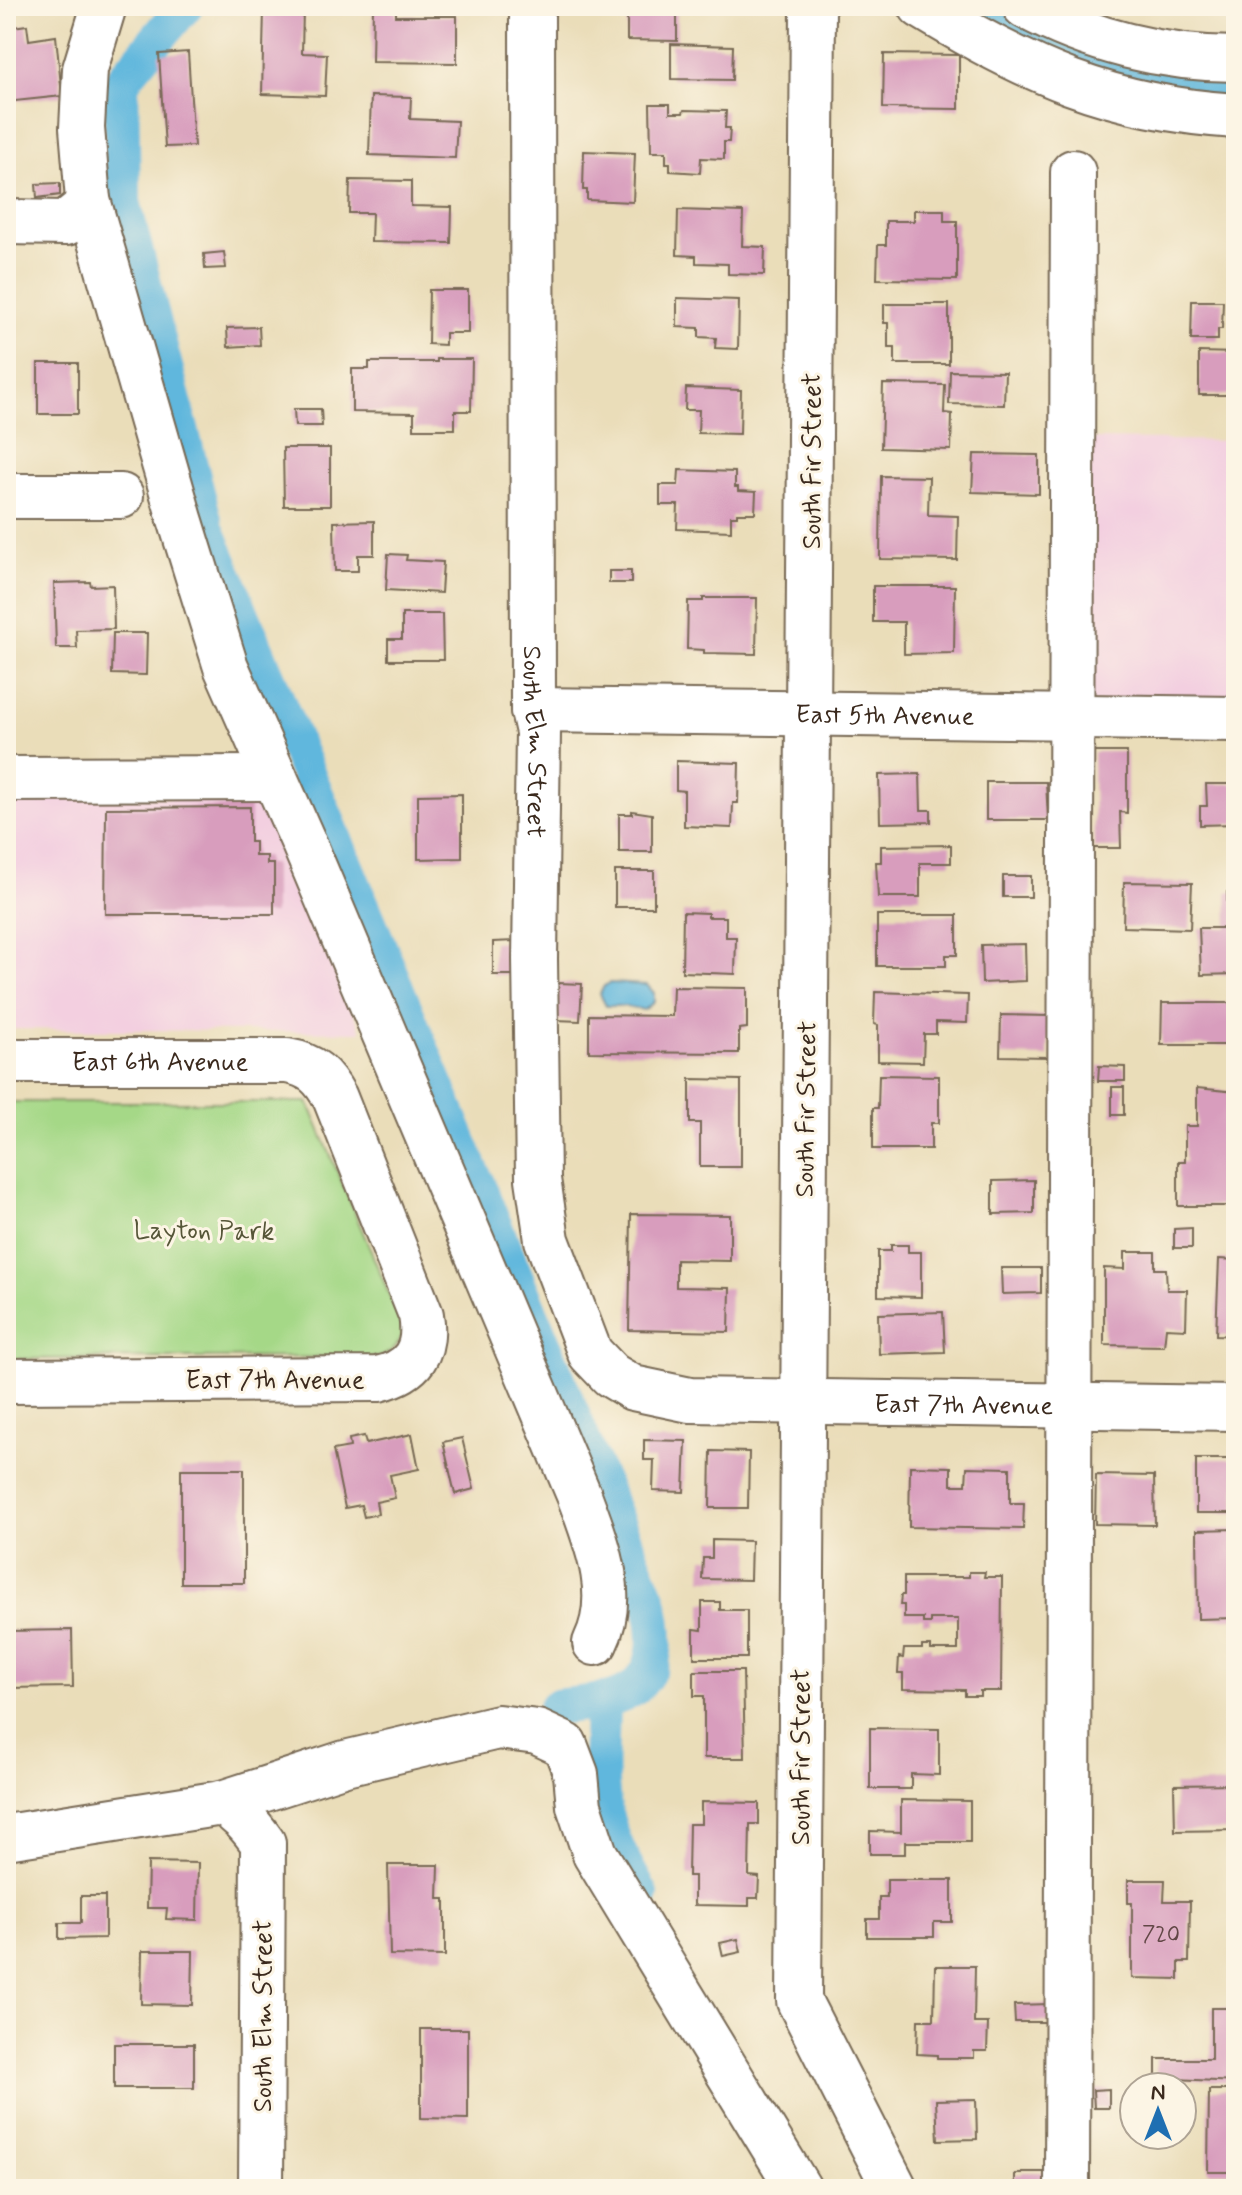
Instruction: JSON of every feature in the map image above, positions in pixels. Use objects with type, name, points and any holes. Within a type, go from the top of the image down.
[{"type":"street","points":[[104,6],[85,69],[82,128],[88,200],[226,667],[595,1537],[600,1552],[605,1597],[602,1629],[595,1643]]},
{"type":"street","name":"South Elm Street","points":[[532,6],[533,710],[538,732],[535,959],[538,1179],[547,1240],[590,1353],[611,1375],[633,1388],[690,1400]]},
{"type":"street","name":"South Fir Street","points":[[813,6],[799,2001],[895,2189]]},
{"type":"street","points":[[921,6],[1042,73],[1092,92],[1143,104],[1236,116]]},
{"type":"street","points":[[1025,6],[1060,25],[1149,51],[1207,59],[1236,59]]},
{"type":"street","points":[[1067,2189],[1073,172]]},
{"type":"street","points":[[6,222],[66,223],[88,200]]},
{"type":"street","points":[[6,496],[121,496]]},
{"type":"street","name":"East 5th Avenue","points":[[533,710],[1236,719]]},
{"type":"street","points":[[6,779],[275,778]]},
{"type":"street","name":"East 6th Avenue","points":[[6,1061],[287,1061],[314,1069]]},
{"type":"street","name":"East 7th Avenue","points":[[6,1381],[378,1379],[396,1375],[411,1365],[419,1350],[423,1331],[421,1315],[335,1098],[314,1069]]},
{"type":"street","name":"East 7th Avenue","points":[[690,1400],[1236,1408]]},
{"type":"street","points":[[6,1837],[222,1803],[345,1763],[498,1727],[537,1732],[565,1745],[576,1774],[579,1806],[595,1854],[799,2189]]},
{"type":"street","name":"South Elm Street","points":[[222,1803],[237,1811],[263,1843],[261,2189]]},
{"type":"shaded area","points":[[1089,439],[1236,441],[1236,703],[1085,703]]},
{"type":"shaded area","points":[[6,797],[267,798],[361,1032],[6,1029]]},
{"type":"green space","name":"Layton Park","points":[[6,1102],[308,1102],[402,1325],[397,1345],[380,1357],[6,1359]]},
{"type":"water","points":[[610,983],[647,985],[654,993],[654,1002],[644,1010],[606,1006],[600,994],[604,986]]},
{"type":"building","points":[[373,6],[396,6],[396,16],[457,16],[457,63],[372,62]]},
{"type":"building","points":[[264,9],[303,9],[302,53],[327,54],[325,96],[262,94]]},
{"type":"building","points":[[627,12],[677,13],[677,41],[627,40]]},
{"type":"building","points":[[27,25],[29,40],[56,36],[62,96],[6,102],[6,28]]},
{"type":"building","points":[[671,44],[733,46],[732,80],[671,79]]},
{"type":"building","points":[[188,52],[194,146],[165,147],[159,54]]},
{"type":"building","points":[[884,54],[959,55],[959,109],[883,108]]},
{"type":"building","points":[[371,96],[411,97],[410,119],[457,121],[455,158],[369,155]]},
{"type":"building","points":[[650,104],[670,104],[670,113],[683,113],[684,110],[726,111],[725,128],[730,128],[729,142],[724,142],[724,159],[701,158],[700,173],[670,171],[666,152],[651,152]]},
{"type":"building","points":[[584,151],[635,153],[633,202],[587,200],[587,190],[583,190]]},
{"type":"building","points":[[350,180],[411,181],[411,206],[452,207],[451,243],[371,242],[372,213],[349,213]]},
{"type":"building","points":[[60,183],[60,195],[37,198],[36,184]]},
{"type":"building","points":[[678,210],[743,212],[742,246],[765,247],[764,275],[728,274],[728,264],[696,263],[696,256],[677,255]]},
{"type":"building","points":[[914,210],[944,210],[944,221],[957,221],[957,280],[877,279],[878,245],[886,245],[886,221],[914,221]]},
{"type":"building","points":[[224,252],[226,268],[205,269],[204,254]]},
{"type":"building","points":[[429,290],[468,290],[468,333],[445,333],[445,345],[428,344]]},
{"type":"building","points":[[677,298],[739,300],[738,349],[715,348],[716,338],[699,337],[699,328],[677,327]]},
{"type":"building","points":[[1192,301],[1223,301],[1222,329],[1218,329],[1218,340],[1191,340]]},
{"type":"building","points":[[884,304],[949,304],[949,364],[895,364],[895,348],[888,348]]},
{"type":"building","points":[[259,327],[260,345],[228,347],[227,328]]},
{"type":"building","points":[[1199,352],[1236,353],[1236,395],[1199,395]]},
{"type":"building","points":[[437,359],[472,359],[471,411],[455,411],[455,429],[414,429],[414,413],[352,412],[352,369],[369,369],[369,362],[437,362]]},
{"type":"building","points":[[38,363],[78,363],[78,414],[38,414]]},
{"type":"building","points":[[950,371],[1005,372],[1004,405],[949,404]]},
{"type":"building","points":[[883,384],[945,385],[944,413],[952,414],[951,450],[881,448]]},
{"type":"building","points":[[686,388],[741,390],[740,434],[698,433],[699,410],[685,410]]},
{"type":"building","points":[[294,409],[321,409],[322,426],[295,426]]},
{"type":"building","points":[[283,448],[330,448],[330,506],[284,506]]},
{"type":"building","points":[[974,454],[1039,455],[1039,494],[972,492]]},
{"type":"building","points":[[679,470],[735,472],[738,491],[756,492],[755,513],[731,516],[731,531],[677,529],[678,505],[660,505],[660,485],[678,485]]},
{"type":"building","points":[[881,476],[929,477],[928,515],[958,516],[957,560],[880,559]]},
{"type":"building","points":[[374,521],[374,555],[358,555],[358,571],[335,571],[334,522]]},
{"type":"building","points":[[388,554],[407,555],[406,560],[443,562],[441,593],[386,590]]},
{"type":"building","points":[[609,571],[631,571],[631,583],[609,583]]},
{"type":"building","points":[[90,582],[91,586],[113,585],[114,629],[76,630],[77,648],[56,648],[54,583]]},
{"type":"building","points":[[873,586],[955,586],[954,653],[904,654],[904,622],[873,622]]},
{"type":"building","points":[[703,598],[757,598],[756,654],[704,653],[704,650],[687,649],[688,601],[703,601]]},
{"type":"building","points":[[402,614],[442,614],[443,660],[388,660],[388,639],[402,639]]},
{"type":"building","points":[[113,633],[147,633],[146,675],[112,674]]},
{"type":"building","points":[[1093,752],[1127,752],[1127,813],[1120,812],[1121,848],[1094,848]]},
{"type":"building","points":[[676,761],[739,763],[738,803],[733,803],[732,828],[684,826],[684,791],[676,790]]},
{"type":"building","points":[[920,774],[921,810],[931,810],[931,822],[880,823],[879,775]]},
{"type":"building","points":[[986,782],[1046,782],[1048,820],[986,820]]},
{"type":"building","points":[[1206,784],[1236,784],[1236,824],[1200,825],[1200,806],[1207,806]]},
{"type":"building","points":[[462,794],[462,858],[418,859],[418,795]]},
{"type":"building","points":[[250,807],[250,842],[255,842],[255,856],[267,856],[267,864],[274,864],[274,914],[105,914],[106,808]]},
{"type":"building","points":[[632,811],[652,814],[652,852],[619,852],[619,814],[632,814]]},
{"type":"building","points":[[951,845],[951,863],[920,863],[920,897],[878,897],[876,862],[881,862],[881,846]]},
{"type":"building","points":[[615,871],[654,871],[654,907],[615,907]]},
{"type":"building","points":[[1003,876],[1031,876],[1031,897],[1003,897]]},
{"type":"building","points":[[1124,882],[1192,883],[1190,929],[1123,927]]},
{"type":"building","points":[[1227,892],[1236,892],[1236,974],[1201,975],[1199,928],[1228,928]]},
{"type":"building","points":[[683,912],[726,917],[726,937],[736,937],[735,974],[682,972]]},
{"type":"building","points":[[877,915],[957,915],[957,955],[946,955],[946,966],[877,966]]},
{"type":"building","points":[[515,941],[516,975],[493,975],[493,942]]},
{"type":"building","points":[[1025,944],[1026,981],[982,983],[981,945]]},
{"type":"building","points":[[558,983],[582,984],[580,1021],[556,1020]]},
{"type":"building","points":[[673,987],[747,988],[747,1028],[739,1029],[739,1053],[589,1052],[589,1015],[672,1016]]},
{"type":"building","points":[[875,992],[968,995],[967,1023],[936,1022],[936,1034],[924,1034],[923,1062],[878,1061]]},
{"type":"building","points":[[1162,1003],[1236,1003],[1236,1045],[1161,1045]]},
{"type":"building","points":[[1001,1015],[1049,1016],[1048,1057],[1000,1056]]},
{"type":"building","points":[[1099,1066],[1125,1067],[1125,1081],[1098,1081]]},
{"type":"building","points":[[879,1075],[939,1076],[939,1123],[931,1123],[931,1149],[873,1149],[873,1108],[878,1108]]},
{"type":"building","points":[[690,1079],[741,1080],[741,1167],[700,1167],[700,1123],[690,1123]]},
{"type":"building","points":[[1112,1087],[1124,1087],[1124,1115],[1112,1115]]},
{"type":"building","points":[[1197,1088],[1236,1092],[1236,1206],[1178,1206],[1178,1162],[1185,1162],[1185,1126],[1197,1126]]},
{"type":"building","points":[[1034,1180],[1034,1213],[993,1214],[993,1181]]},
{"type":"building","points":[[631,1214],[730,1215],[730,1261],[676,1260],[676,1287],[730,1288],[729,1332],[629,1330]]},
{"type":"building","points":[[1192,1228],[1192,1248],[1174,1248],[1174,1229]]},
{"type":"building","points":[[891,1245],[908,1245],[908,1252],[921,1252],[921,1297],[878,1296],[878,1251],[891,1251]]},
{"type":"building","points":[[1125,1252],[1155,1252],[1155,1269],[1166,1269],[1167,1290],[1187,1290],[1186,1329],[1166,1328],[1164,1346],[1104,1345],[1104,1268],[1125,1269]]},
{"type":"building","points":[[1219,1259],[1236,1260],[1236,1336],[1216,1335]]},
{"type":"building","points":[[1001,1268],[1041,1268],[1041,1293],[1002,1294]]},
{"type":"building","points":[[943,1312],[945,1352],[879,1354],[878,1314]]},
{"type":"building","points":[[412,1434],[419,1469],[390,1475],[395,1498],[376,1502],[378,1514],[364,1517],[361,1505],[345,1508],[333,1450],[350,1447],[349,1439],[364,1436],[366,1444]]},
{"type":"building","points":[[462,1438],[474,1489],[455,1494],[443,1442]]},
{"type":"building","points":[[644,1440],[686,1441],[684,1492],[653,1491],[654,1460],[644,1460]]},
{"type":"building","points":[[711,1451],[749,1452],[748,1508],[710,1508]]},
{"type":"building","points":[[1196,1459],[1236,1459],[1236,1513],[1196,1513]]},
{"type":"building","points":[[910,1466],[951,1467],[951,1485],[966,1485],[967,1467],[1010,1468],[1010,1503],[1024,1503],[1023,1529],[909,1527]]},
{"type":"building","points":[[181,1469],[244,1469],[244,1583],[181,1583]]},
{"type":"building","points":[[1096,1475],[1154,1476],[1155,1525],[1095,1524]]},
{"type":"building","points":[[1236,1529],[1236,1618],[1198,1619],[1197,1530]]},
{"type":"building","points":[[712,1540],[751,1541],[750,1580],[702,1579],[703,1558],[712,1558]]},
{"type":"building","points":[[969,1572],[985,1572],[984,1577],[1002,1577],[1001,1691],[980,1691],[980,1696],[965,1696],[965,1690],[903,1689],[903,1673],[898,1673],[899,1657],[903,1658],[904,1649],[931,1646],[931,1650],[958,1650],[958,1619],[930,1619],[930,1623],[923,1623],[923,1618],[904,1618],[904,1605],[900,1605],[901,1595],[904,1595],[904,1577],[969,1577]]},
{"type":"building","points":[[702,1602],[720,1602],[720,1610],[747,1610],[747,1658],[694,1658],[694,1629],[702,1630]]},
{"type":"building","points":[[72,1630],[73,1687],[6,1688],[6,1631]]},
{"type":"building","points":[[694,1671],[743,1671],[745,1758],[704,1758],[704,1696],[694,1696]]},
{"type":"building","points":[[870,1728],[939,1729],[939,1775],[911,1774],[911,1789],[870,1789]]},
{"type":"building","points":[[1236,1784],[1236,1830],[1175,1831],[1174,1785]]},
{"type":"building","points":[[901,1800],[970,1801],[970,1842],[905,1842],[905,1854],[870,1854],[870,1831],[901,1832]]},
{"type":"building","points":[[701,1802],[759,1803],[759,1824],[750,1824],[749,1876],[759,1877],[758,1898],[749,1898],[749,1906],[694,1905],[694,1876],[688,1876],[689,1824],[701,1824]]},
{"type":"building","points":[[148,1862],[198,1863],[197,1920],[166,1919],[167,1908],[147,1908]]},
{"type":"building","points":[[388,1865],[439,1865],[438,1899],[445,1899],[445,1956],[390,1955]]},
{"type":"building","points":[[887,1880],[952,1880],[952,1922],[934,1922],[934,1937],[867,1937],[867,1919],[879,1919],[879,1897],[887,1897]]},
{"type":"building","points":[[1128,1880],[1165,1880],[1164,1901],[1190,1901],[1189,1962],[1179,1962],[1179,1979],[1132,1978],[1132,1903],[1128,1903]]},
{"type":"building","points":[[81,1896],[105,1896],[105,1938],[59,1939],[59,1923],[81,1923]]},
{"type":"building","points":[[738,1939],[741,1952],[723,1956],[720,1943]]},
{"type":"building","points":[[142,1951],[193,1951],[192,2005],[141,2004]]},
{"type":"building","points":[[935,1966],[975,1966],[974,2023],[988,2023],[987,2051],[974,2051],[974,2058],[937,2058],[937,2055],[917,2054],[918,2020],[934,2020]]},
{"type":"building","points":[[1050,2004],[1050,2022],[1015,2022],[1014,2005]]},
{"type":"building","points":[[1211,2008],[1236,2008],[1236,2082],[1198,2080],[1198,2071],[1156,2071],[1156,2059],[1211,2059]]},
{"type":"building","points":[[421,2029],[468,2029],[468,2119],[421,2118]]},
{"type":"building","points":[[114,2044],[194,2044],[194,2088],[114,2088]]},
{"type":"building","points":[[1109,2089],[1109,2108],[1094,2108],[1093,2090]]},
{"type":"building","points":[[1209,2090],[1236,2090],[1236,2172],[1208,2172]]},
{"type":"building","points":[[976,2099],[977,2139],[938,2140],[936,2100]]},
{"type":"building","points":[[1048,2172],[1048,2186],[1015,2186],[1015,2174]]},
{"type":"waterway","points":[[185,6],[121,82],[123,202],[206,528],[652,1613],[654,1653],[651,1665],[636,1686],[608,1699],[556,1707]]},
{"type":"waterway","points":[[993,22],[1051,49],[1111,69],[1173,82],[1236,90]]},
{"type":"waterway","points":[[602,1700],[601,1771],[605,1813],[615,1845],[641,1894]]}]
